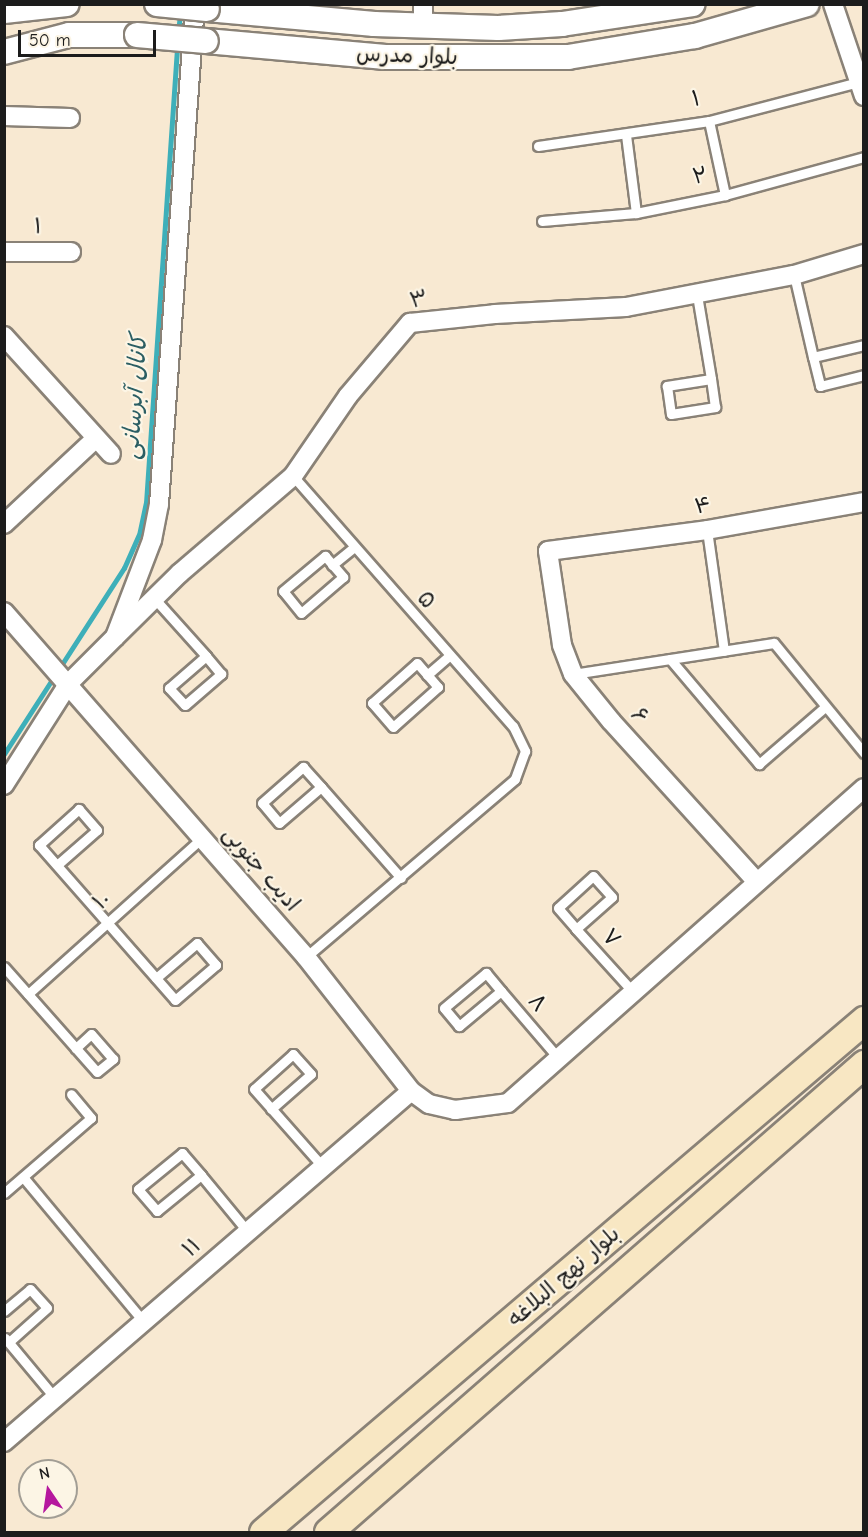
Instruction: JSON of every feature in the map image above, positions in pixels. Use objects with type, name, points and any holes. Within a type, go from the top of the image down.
[{"type":"main road","name":"بلوار نهج البلاغه","points":[[263,1533],[864,1020]]},
{"type":"main road","name":"بلوار نهج البلاغه","points":[[328,1533],[864,1064]]},
{"type":"street","points":[[4,11],[67,4]]},
{"type":"street","name":"بلوار مدرس","points":[[157,4],[423,15],[498,28],[562,24],[692,4]]},
{"type":"street","name":"بلوار مدرس","points":[[4,52],[69,35],[137,35],[385,57],[568,57],[695,36],[807,4]]},
{"type":"street","points":[[833,4],[861,89]]},
{"type":"street","points":[[115,637],[137,589],[152,540],[159,504],[201,7]]},
{"type":"street","points":[[4,116],[70,118]]},
{"type":"street","name":"۱","points":[[4,252],[71,252]]},
{"type":"street","name":"۳","points":[[4,785],[69,683],[154,598],[293,476],[348,396],[410,323],[495,314],[626,307],[794,275],[864,254]]},
{"type":"street","points":[[6,342],[111,454]]},
{"type":"street","points":[[4,524],[95,439]]},
{"type":"street","name":"۴","points":[[548,551],[707,530],[864,502]]},
{"type":"street","name":"۶","points":[[548,551],[562,645],[573,674],[611,721],[757,882]]},
{"type":"street","name":"ادیب جنوبی","points":[[5,614],[69,683],[306,957],[411,1091]]},
{"type":"street","points":[[411,1091],[429,1104],[455,1110],[508,1103],[864,788]]},
{"type":"street","name":"۱۱","points":[[4,1442],[411,1091]]},
{"type":"lane","name":"۱","points":[[538,146],[709,122],[861,89]]},
{"type":"lane","points":[[709,122],[725,195]]},
{"type":"lane","points":[[626,135],[636,213]]},
{"type":"lane","name":"۲","points":[[542,221],[636,213],[725,195],[864,157]]},
{"type":"lane","points":[[794,275],[820,386],[864,375]]},
{"type":"lane","points":[[697,295],[711,379],[715,407],[671,414],[667,386],[711,379]]},
{"type":"lane","points":[[813,357],[864,345]]},
{"type":"lane","name":"۵","points":[[293,476],[352,548],[513,726],[525,752],[515,779],[401,878]]},
{"type":"lane","points":[[707,530],[723,651]]},
{"type":"lane","points":[[332,565],[352,548]]},
{"type":"lane","points":[[325,556],[332,565],[343,577],[301,613],[283,591],[325,556]]},
{"type":"lane","points":[[154,598],[206,656],[221,674],[185,705],[169,688],[206,656]]},
{"type":"lane","points":[[573,674],[774,643],[864,753]]},
{"type":"lane","points":[[427,675],[450,655]]},
{"type":"lane","points":[[670,659],[759,764],[825,707]]},
{"type":"lane","points":[[417,663],[427,675],[438,687],[393,727],[372,703],[417,663]]},
{"type":"lane","points":[[306,957],[401,878],[321,787],[303,767],[262,803],[279,823],[321,787]]},
{"type":"lane","points":[[57,865],[97,830],[79,809],[39,845],[175,1000],[216,964],[197,943],[156,978]]},
{"type":"lane","name":"۱۰","points":[[28,994],[202,838]]},
{"type":"lane","name":"۷","points":[[576,929],[612,897],[594,876],[558,908],[576,929],[634,993]]},
{"type":"lane","points":[[4,967],[76,1048]]},
{"type":"lane","name":"۸","points":[[501,991],[459,1026],[444,1008],[486,973],[559,1059]]},
{"type":"lane","points":[[271,1109],[311,1074],[293,1054],[254,1089],[271,1109],[323,1167]]},
{"type":"lane","points":[[4,1192],[91,1118],[71,1094]]},
{"type":"lane","points":[[201,1175],[157,1211],[138,1189],[182,1153],[201,1175],[248,1232]]},
{"type":"lane","points":[[23,1178],[144,1322]]},
{"type":"lane","points":[[4,1311],[30,1289],[47,1308],[7,1340],[55,1398]]},
{"type":"waterway","name":"کانال آبرسانی","points":[[178,33],[180,13]]},
{"type":"waterway","name":"کانال آبرسانی","points":[[4,754],[124,568],[139,535],[146,503],[177,46]]}]
